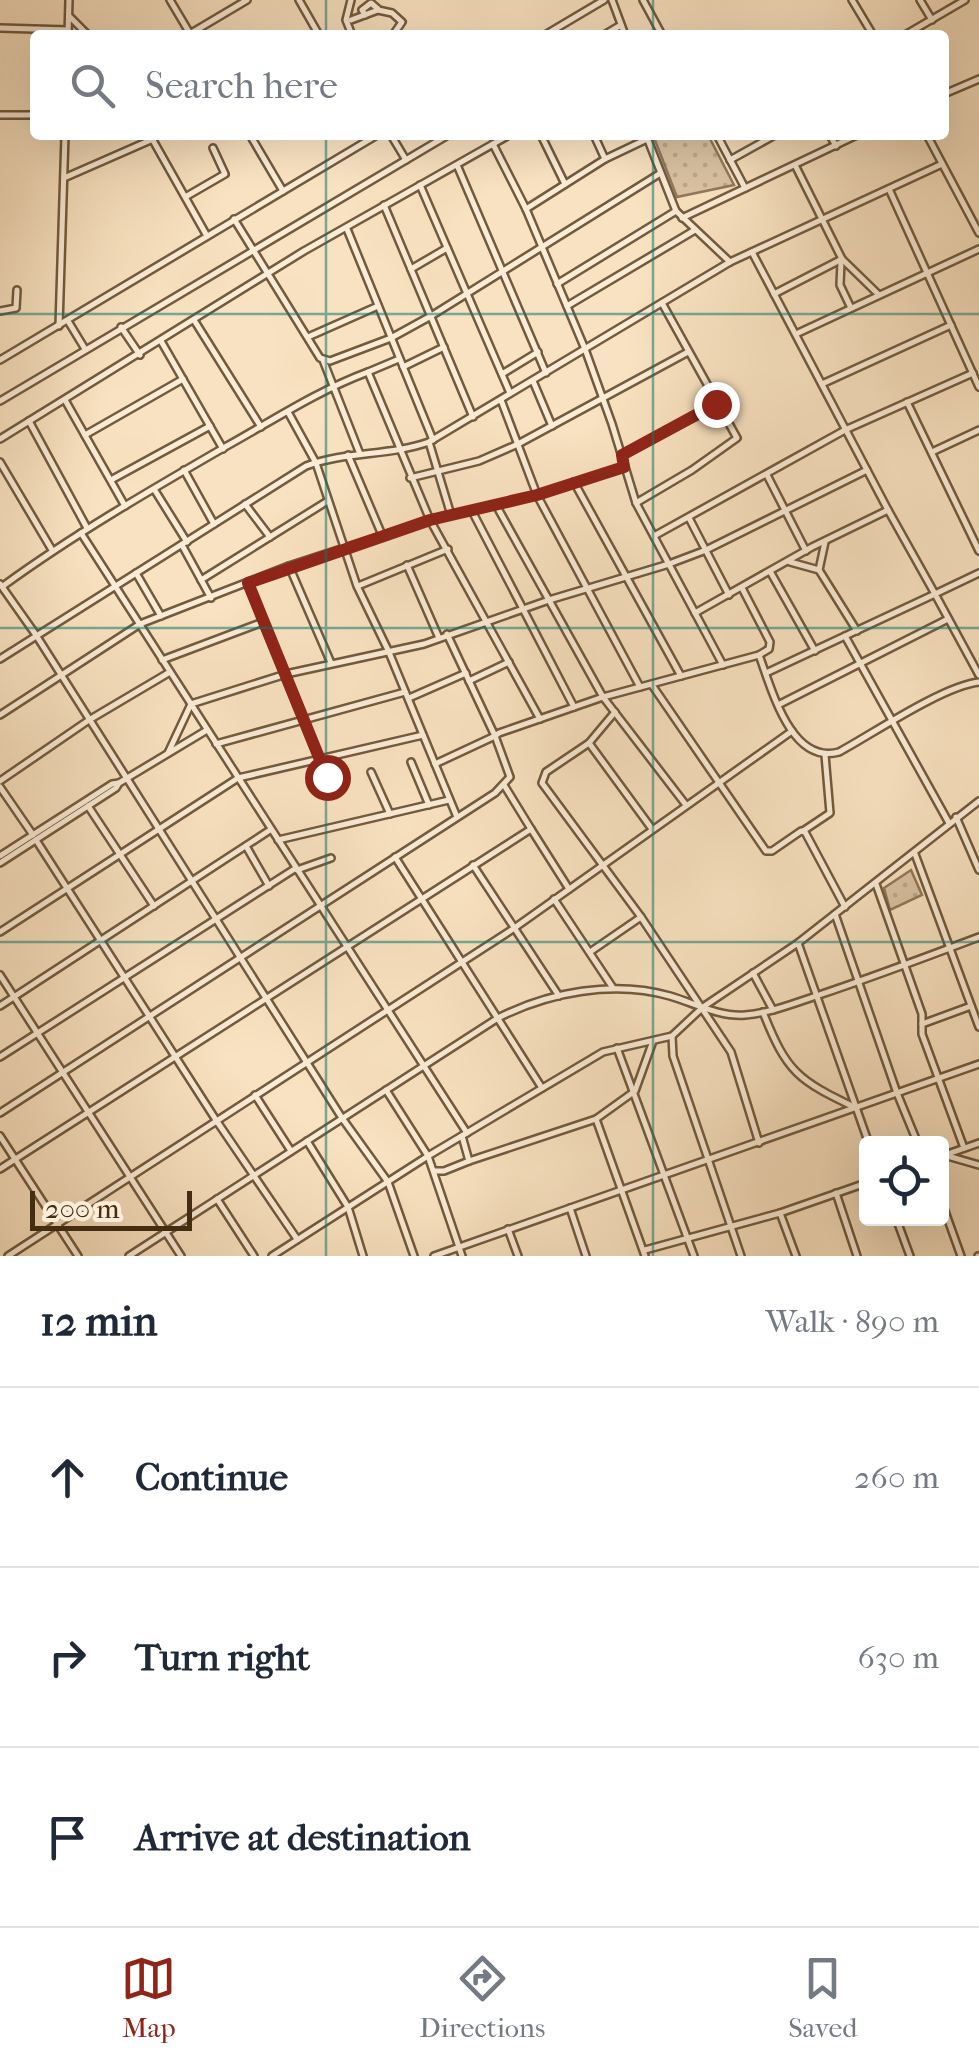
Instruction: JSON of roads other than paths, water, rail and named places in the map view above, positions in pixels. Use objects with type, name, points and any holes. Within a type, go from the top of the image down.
[{"type":"street","points":[[68,30],[69,0]]},
{"type":"street","points":[[170,0],[188,30]]},
{"type":"street","points":[[197,30],[247,0]]},
{"type":"street","points":[[299,0],[316,30]]},
{"type":"street","points":[[350,30],[346,20],[351,0]]},
{"type":"street","points":[[553,30],[604,0]]},
{"type":"street","points":[[612,0],[623,30]]},
{"type":"street","points":[[642,0],[659,30]]},
{"type":"street","points":[[852,0],[869,30]]},
{"type":"street","points":[[920,0],[932,20]]},
{"type":"street","points":[[914,30],[966,0]]},
{"type":"street","points":[[351,20],[378,10],[392,13],[402,22],[396,30]]},
{"type":"street","points":[[68,16],[83,30]]},
{"type":"street","points":[[612,30],[621,24]]},
{"type":"street","points":[[0,28],[34,30]]},
{"type":"street","points":[[949,92],[979,79]]},
{"type":"street","points":[[0,115],[30,115]]},
{"type":"street","points":[[59,326],[65,140]]},
{"type":"street","points":[[64,178],[145,140]]},
{"type":"street","points":[[153,140],[208,236]]},
{"type":"street","points":[[253,140],[283,191]]},
{"type":"street","points":[[0,360],[369,140]]},
{"type":"street","points":[[394,140],[406,160]]},
{"type":"street","points":[[0,401],[440,140]]},
{"type":"street","points":[[0,438],[161,342],[268,272],[500,140]]},
{"type":"street","points":[[543,140],[565,184]]},
{"type":"street","points":[[596,140],[605,159]]},
{"type":"street","points":[[526,210],[640,140]]},
{"type":"street","points":[[647,140],[676,211],[730,262]]},
{"type":"street","points":[[720,140],[745,188]]},
{"type":"street","points":[[730,160],[767,140]]},
{"type":"street","points":[[833,140],[836,146]]},
{"type":"street","points":[[682,218],[847,140]]},
{"type":"street","points":[[930,140],[979,234]]},
{"type":"street","points":[[493,144],[567,306],[636,503],[723,665]]},
{"type":"street","points":[[187,196],[224,174],[214,148]]},
{"type":"street","points":[[0,659],[316,462],[399,451],[431,441],[730,262],[942,164]]},
{"type":"street","points":[[457,165],[546,373]]},
{"type":"street","points":[[795,165],[842,260],[880,296]]},
{"type":"street","points":[[323,360],[330,361],[391,338],[431,316],[660,174]]},
{"type":"street","points":[[420,185],[510,394]]},
{"type":"street","points":[[889,189],[979,387]]},
{"type":"street","points":[[384,204],[473,417]]},
{"type":"street","points":[[558,284],[676,211]]},
{"type":"street","points":[[234,220],[323,360],[360,454]]},
{"type":"street","points":[[347,228],[431,441],[451,516]]},
{"type":"street","points":[[567,306],[695,230]]},
{"type":"street","points":[[411,268],[447,248]]},
{"type":"street","points":[[794,334],[979,249]]},
{"type":"street","points":[[752,252],[979,679],[839,752],[825,755],[810,750],[792,731],[759,655]]},
{"type":"street","points":[[774,294],[842,260]]},
{"type":"street","points":[[842,260],[838,270],[840,285],[852,309]]},
{"type":"street","points":[[0,310],[16,308],[16,290]]},
{"type":"street","points":[[636,503],[736,441],[736,434],[662,303]]},
{"type":"street","points":[[307,337],[378,306]]},
{"type":"street","points":[[194,320],[261,427]]},
{"type":"street","points":[[68,321],[86,350]]},
{"type":"street","points":[[821,384],[951,325]]},
{"type":"street","points":[[121,328],[140,355]]},
{"type":"street","points":[[161,342],[223,448]]},
{"type":"street","points":[[414,1256],[388,1182],[264,998],[1,586],[84,530],[332,386],[444,346]]},
{"type":"street","points":[[502,374],[538,352]]},
{"type":"street","points":[[410,478],[479,461],[518,444],[688,352]]},
{"type":"street","points":[[368,372],[430,520],[540,719]]},
{"type":"street","points":[[654,536],[845,430],[973,373]]},
{"type":"street","points":[[85,435],[183,379]]},
{"type":"street","points":[[533,381],[552,426]]},
{"type":"street","points":[[65,400],[126,507]]},
{"type":"street","points":[[501,400],[537,495],[640,687]]},
{"type":"street","points":[[907,402],[979,551]]},
{"type":"street","points":[[622,455],[716,404]]},
{"type":"street","points":[[288,412],[316,462],[326,502],[357,586],[388,650],[457,818]]},
{"type":"street","points":[[30,421],[115,586],[424,1066],[465,1134],[469,1161]]},
{"type":"street","points":[[111,480],[210,426]]},
{"type":"street","points":[[932,452],[979,430]]},
{"type":"street","points":[[348,455],[382,536]]},
{"type":"street","points":[[0,462],[52,550]]},
{"type":"street","points":[[0,716],[140,624],[342,548],[624,467]]},
{"type":"street","points":[[184,470],[214,524]]},
{"type":"street","points":[[168,753],[191,704],[286,674],[439,638],[669,564],[706,550],[867,470]]},
{"type":"street","points":[[766,474],[806,552]]},
{"type":"street","points":[[574,482],[680,676]]},
{"type":"street","points":[[154,489],[211,598]]},
{"type":"street","points":[[201,580],[326,502]]},
{"type":"street","points":[[245,504],[270,537]]},
{"type":"street","points":[[496,506],[604,698],[686,804]]},
{"type":"street","points":[[695,614],[888,510]]},
{"type":"street","points":[[472,511],[574,707]]},
{"type":"street","points":[[688,516],[730,594]]},
{"type":"street","points":[[818,570],[824,542]]},
{"type":"street","points":[[357,586],[448,549]]},
{"type":"street","points":[[790,562],[818,570],[857,630]]},
{"type":"street","points":[[289,566],[330,663]]},
{"type":"street","points":[[407,566],[439,638]]},
{"type":"street","points":[[136,573],[162,616]]},
{"type":"street","points":[[771,573],[815,650]]},
{"type":"street","points":[[766,673],[979,573]]},
{"type":"street","points":[[248,583],[327,777]]},
{"type":"street","points":[[435,764],[495,736],[574,707],[759,655],[771,646],[742,588]]},
{"type":"street","points":[[780,704],[948,619]]},
{"type":"street","points":[[162,660],[263,622]]},
{"type":"street","points":[[0,1113],[504,785],[509,773],[447,634]]},
{"type":"street","points":[[846,636],[949,824]]},
{"type":"street","points":[[469,680],[509,662]]},
{"type":"street","points":[[170,672],[89,720],[0,784],[298,1240]]},
{"type":"street","points":[[216,744],[304,718],[407,695],[466,673]]},
{"type":"street","points":[[652,684],[766,851],[772,851],[830,813],[825,755]]},
{"type":"street","points":[[615,712],[589,743],[546,772],[542,784],[642,918],[731,1052],[759,1142]]},
{"type":"street","points":[[35,837],[207,730]]},
{"type":"street","points":[[8,1256],[513,929],[792,731]]},
{"type":"street","points":[[0,932],[238,778],[423,736]]},
{"type":"street","points":[[589,743],[652,829]]},
{"type":"street","points":[[412,762],[429,804]]},
{"type":"street","points":[[371,772],[390,814]]},
{"type":"street","points":[[0,860],[119,783]]},
{"type":"street","points":[[504,785],[569,888]]},
{"type":"street","points":[[278,840],[450,800]]},
{"type":"street","points":[[272,1256],[428,1156],[616,1046],[672,1036],[703,1007],[798,943],[979,801]]},
{"type":"street","points":[[88,806],[154,906]]},
{"type":"street","points":[[956,817],[979,870]]},
{"type":"street","points":[[0,1169],[531,829]]},
{"type":"street","points":[[0,1006],[271,830]]},
{"type":"street","points":[[803,831],[845,907]]},
{"type":"street","points":[[246,846],[269,886]]},
{"type":"street","points":[[914,854],[979,1026]]},
{"type":"street","points":[[395,857],[542,1088]]},
{"type":"street","points":[[0,1057],[296,868],[331,858]]},
{"type":"street","points":[[473,865],[559,996]]},
{"type":"street","points":[[876,884],[964,1148]]},
{"type":"street","points":[[554,899],[614,990]]},
{"type":"street","points":[[834,914],[915,1136]]},
{"type":"street","points":[[590,952],[642,918]]},
{"type":"street","points":[[128,1256],[498,1018],[559,996],[614,990],[658,993],[737,1016],[764,1012],[860,982],[979,937]]},
{"type":"street","points":[[798,943],[866,1136]]},
{"type":"street","points":[[753,973],[772,1010]]},
{"type":"street","points":[[0,975],[182,1256]]},
{"type":"street","points":[[920,1025],[971,1006]]},
{"type":"street","points":[[764,1012],[778,1050],[797,1075],[856,1108]]},
{"type":"street","points":[[672,1036],[673,1056],[741,1256]]},
{"type":"street","points":[[433,1171],[444,1171],[596,1119],[635,1091],[653,1041]]},
{"type":"street","points":[[616,1046],[694,1256]]},
{"type":"street","points":[[434,1256],[979,1064]]},
{"type":"street","points":[[386,1090],[428,1156],[462,1256]]},
{"type":"street","points":[[255,1095],[291,1151]]},
{"type":"street","points":[[596,1119],[644,1253],[859,1186]]},
{"type":"street","points":[[0,1136],[78,1256]]},
{"type":"street","points":[[308,1141],[348,1207],[364,1256]]},
{"type":"street","points":[[949,1154],[979,1143]]},
{"type":"street","points":[[949,1158],[978,1167]]},
{"type":"street","points":[[836,1194],[858,1256]]},
{"type":"street","points":[[216,1199],[254,1256]]},
{"type":"street","points":[[570,1208],[586,1256]]},
{"type":"street","points":[[780,1213],[796,1256]]},
{"type":"street","points":[[949,1223],[961,1256]]},
{"type":"street","points":[[899,1226],[910,1256]]},
{"type":"street","points":[[508,1230],[518,1256]]}]
